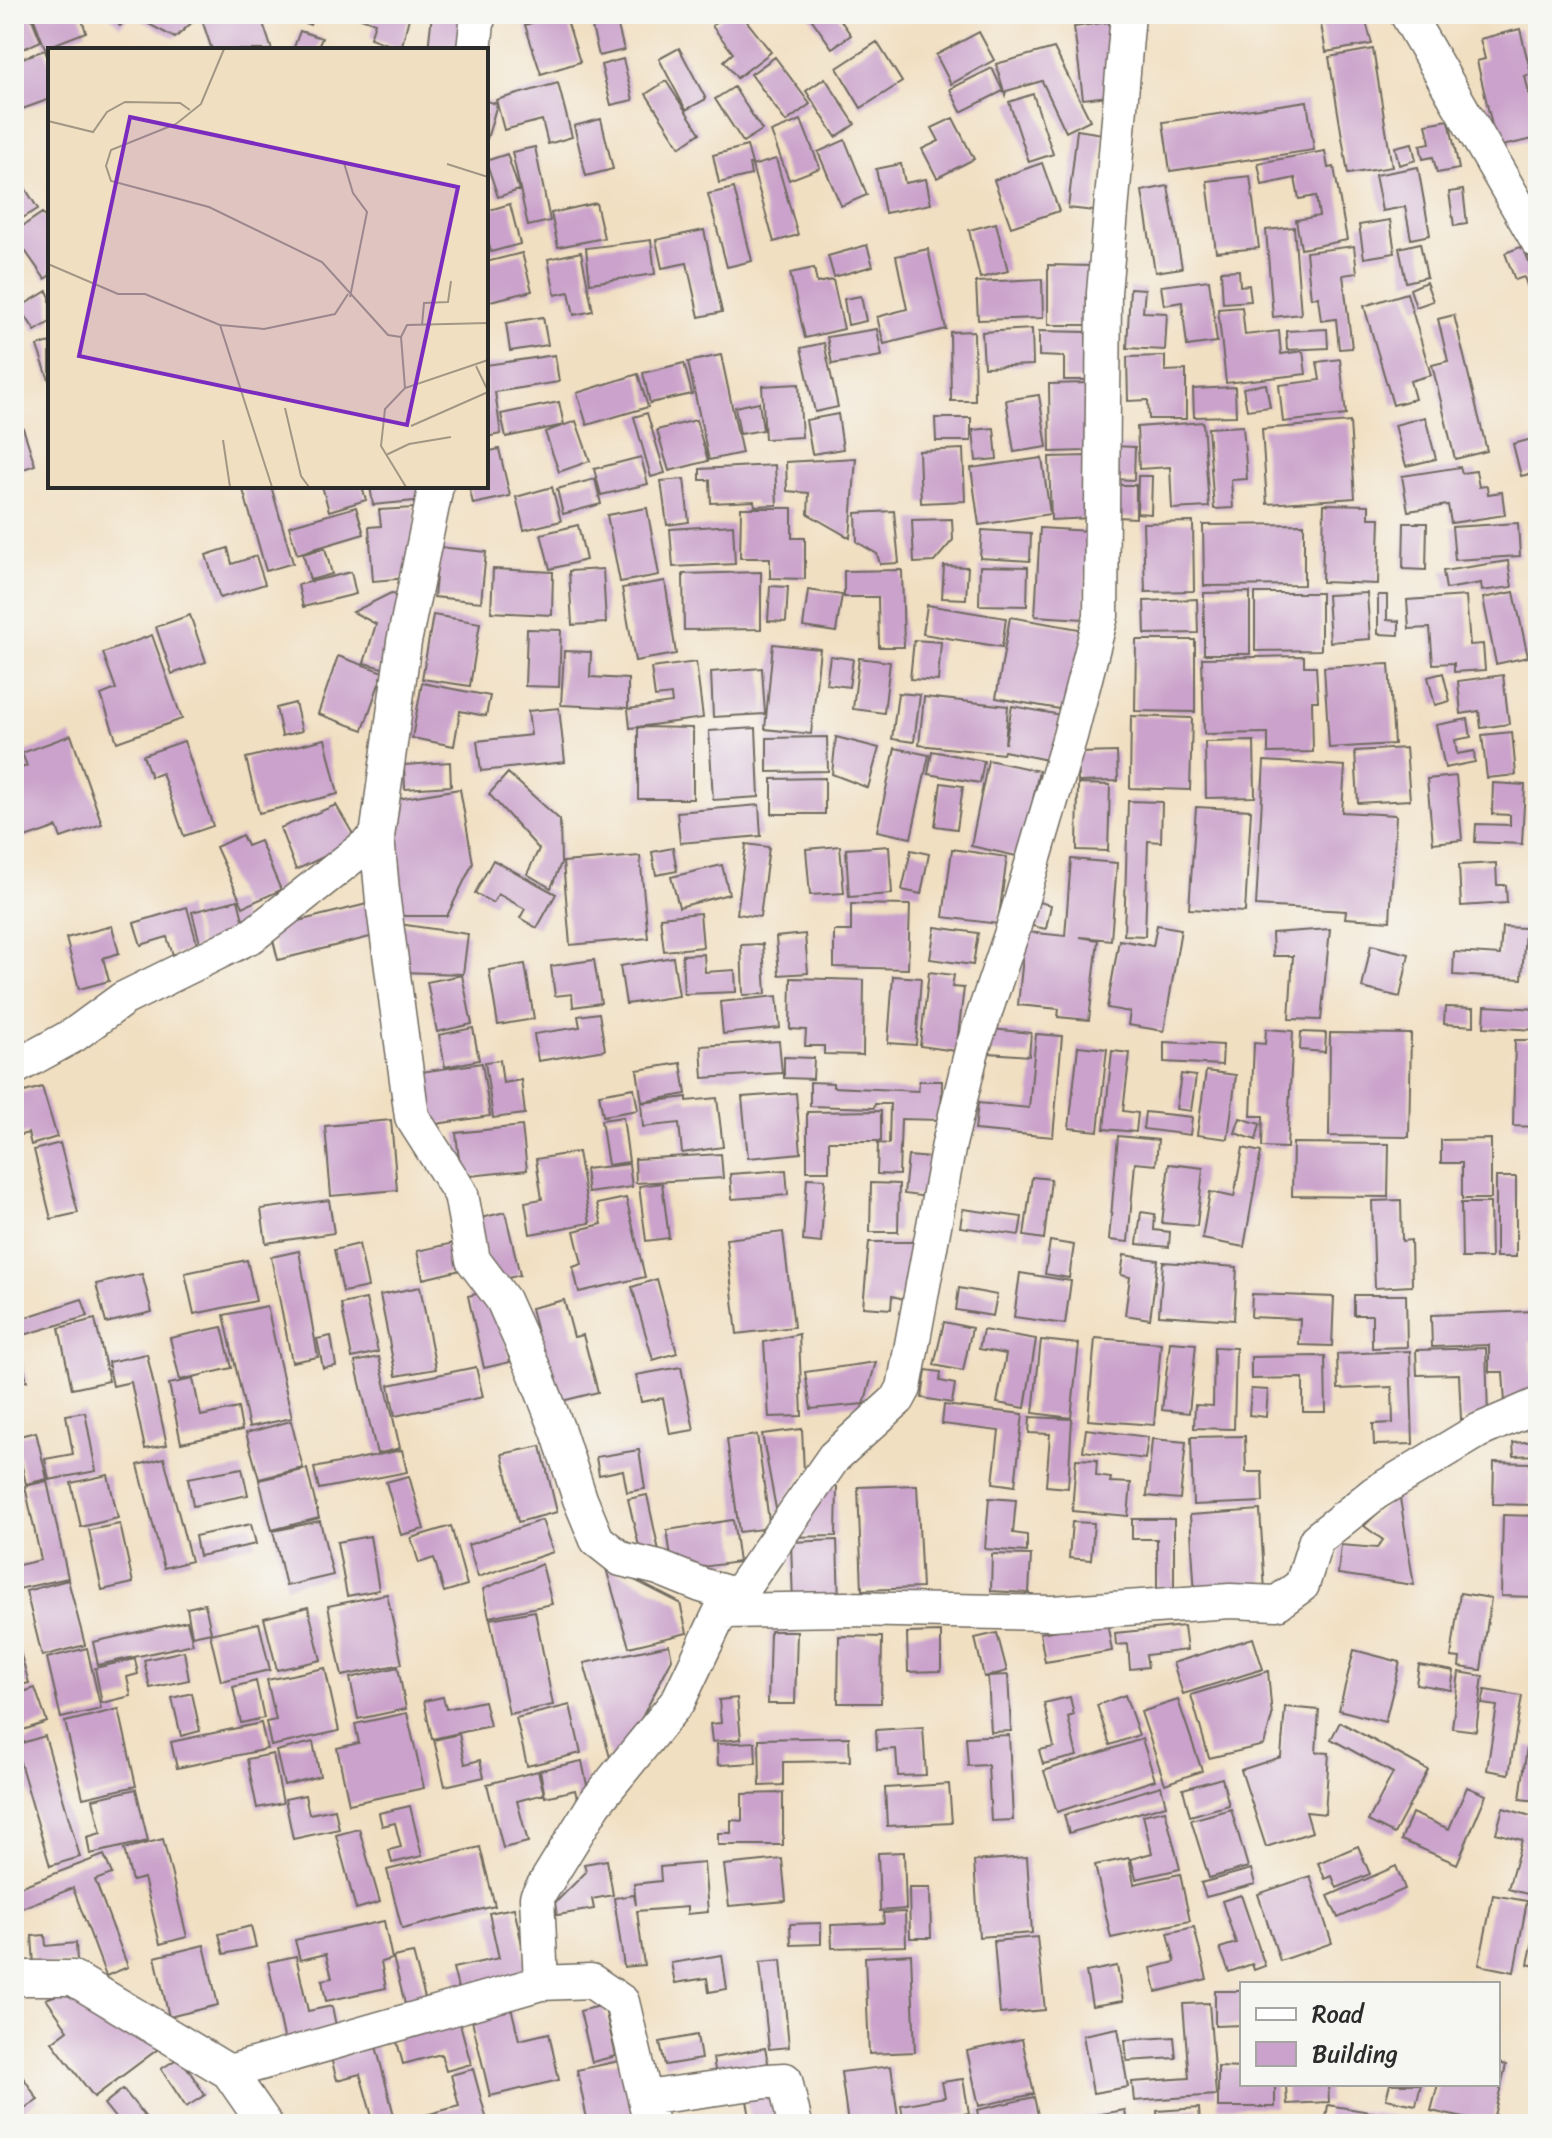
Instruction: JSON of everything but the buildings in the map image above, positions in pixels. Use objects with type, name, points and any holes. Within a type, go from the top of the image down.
[{"type":"street","points":[[474,48],[478,14]]},
{"type":"street","points":[[541,1983],[537,1897],[595,1803],[678,1701],[729,1604],[834,1457],[898,1399],[904,1388],[949,1144],[972,1050],[1017,917],[1101,616],[1104,293],[1128,14]]},
{"type":"street","points":[[1407,14],[1538,241]]},
{"type":"street","points":[[436,488],[404,642],[377,837],[412,1117],[461,1194],[473,1260],[503,1300],[535,1372],[597,1540],[621,1559],[659,1568],[701,1585],[729,1604],[1052,1613],[1230,1601],[1277,1603],[1302,1585],[1316,1540],[1375,1493],[1478,1431],[1538,1405]]},
{"type":"street","points":[[14,1068],[74,1035],[123,999],[253,935],[377,837]]},
{"type":"street","points":[[14,1978],[73,1978],[229,2072],[265,2124]]},
{"type":"street","points":[[229,2072],[541,1983],[591,1981],[622,2002],[648,2111],[785,2080],[795,2124]]}]
